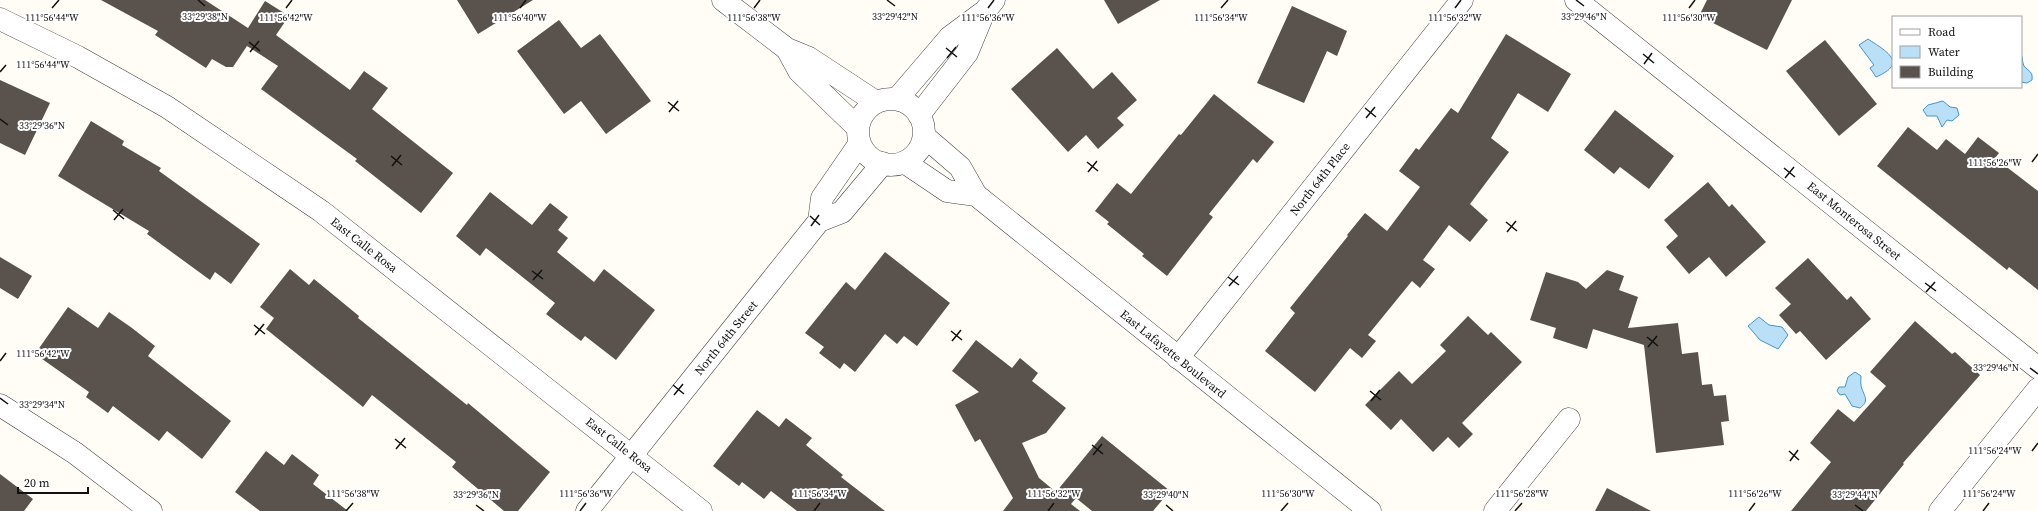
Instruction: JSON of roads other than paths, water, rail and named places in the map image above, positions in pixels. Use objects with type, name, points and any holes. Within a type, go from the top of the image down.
[{"type":"street","points":[[723,0],[787,50],[809,58],[886,101],[906,102],[919,115],[922,122],[924,136],[917,152],[904,162],[897,164],[883,163],[869,156],[859,135],[799,71],[787,50]]},
{"type":"street","name":"North 64th Place","points":[[1178,358],[1462,0]]},
{"type":"street","name":"East Monterosa Street","points":[[1576,0],[2038,368]]},
{"type":"street","points":[[820,221],[822,198],[859,135],[864,113],[886,101],[950,37],[989,5]]},
{"type":"street","points":[[919,115],[967,53],[989,5]]},
{"type":"street","name":"East Calle Rosa","points":[[0,19],[78,57],[167,107],[321,211],[701,511]]},
{"type":"street","name":"East Lafayette Boulevard","points":[[924,136],[960,167],[976,195],[1370,511]]},
{"type":"street","points":[[904,162],[947,192],[976,195]]},
{"type":"street","name":"North 64th Street","points":[[588,511],[820,221],[842,212],[883,163]]},
{"type":"street","points":[[1940,511],[2038,389]]},
{"type":"street","points":[[0,405],[75,453],[151,511]]},
{"type":"street","points":[[1495,511],[1569,419]]},
{"type":"water","points":[[1868,39],[1891,57],[1891,67],[1886,72],[1876,77],[1870,68],[1874,65],[1859,45]]},
{"type":"water","points":[[2022,58],[2024,66],[2032,75],[2032,80],[2027,83],[2022,82]]},
{"type":"water","points":[[1943,101],[1950,107],[1957,108],[1959,115],[1952,121],[1947,120],[1942,127],[1937,116],[1927,116],[1923,110],[1928,105]]},
{"type":"water","points":[[1759,317],[1769,325],[1782,327],[1788,335],[1778,349],[1760,340],[1748,326]]},
{"type":"water","points":[[1855,372],[1861,376],[1861,385],[1866,399],[1863,406],[1860,408],[1852,406],[1845,394],[1840,395],[1837,391],[1839,387],[1845,387],[1848,377]]}]
